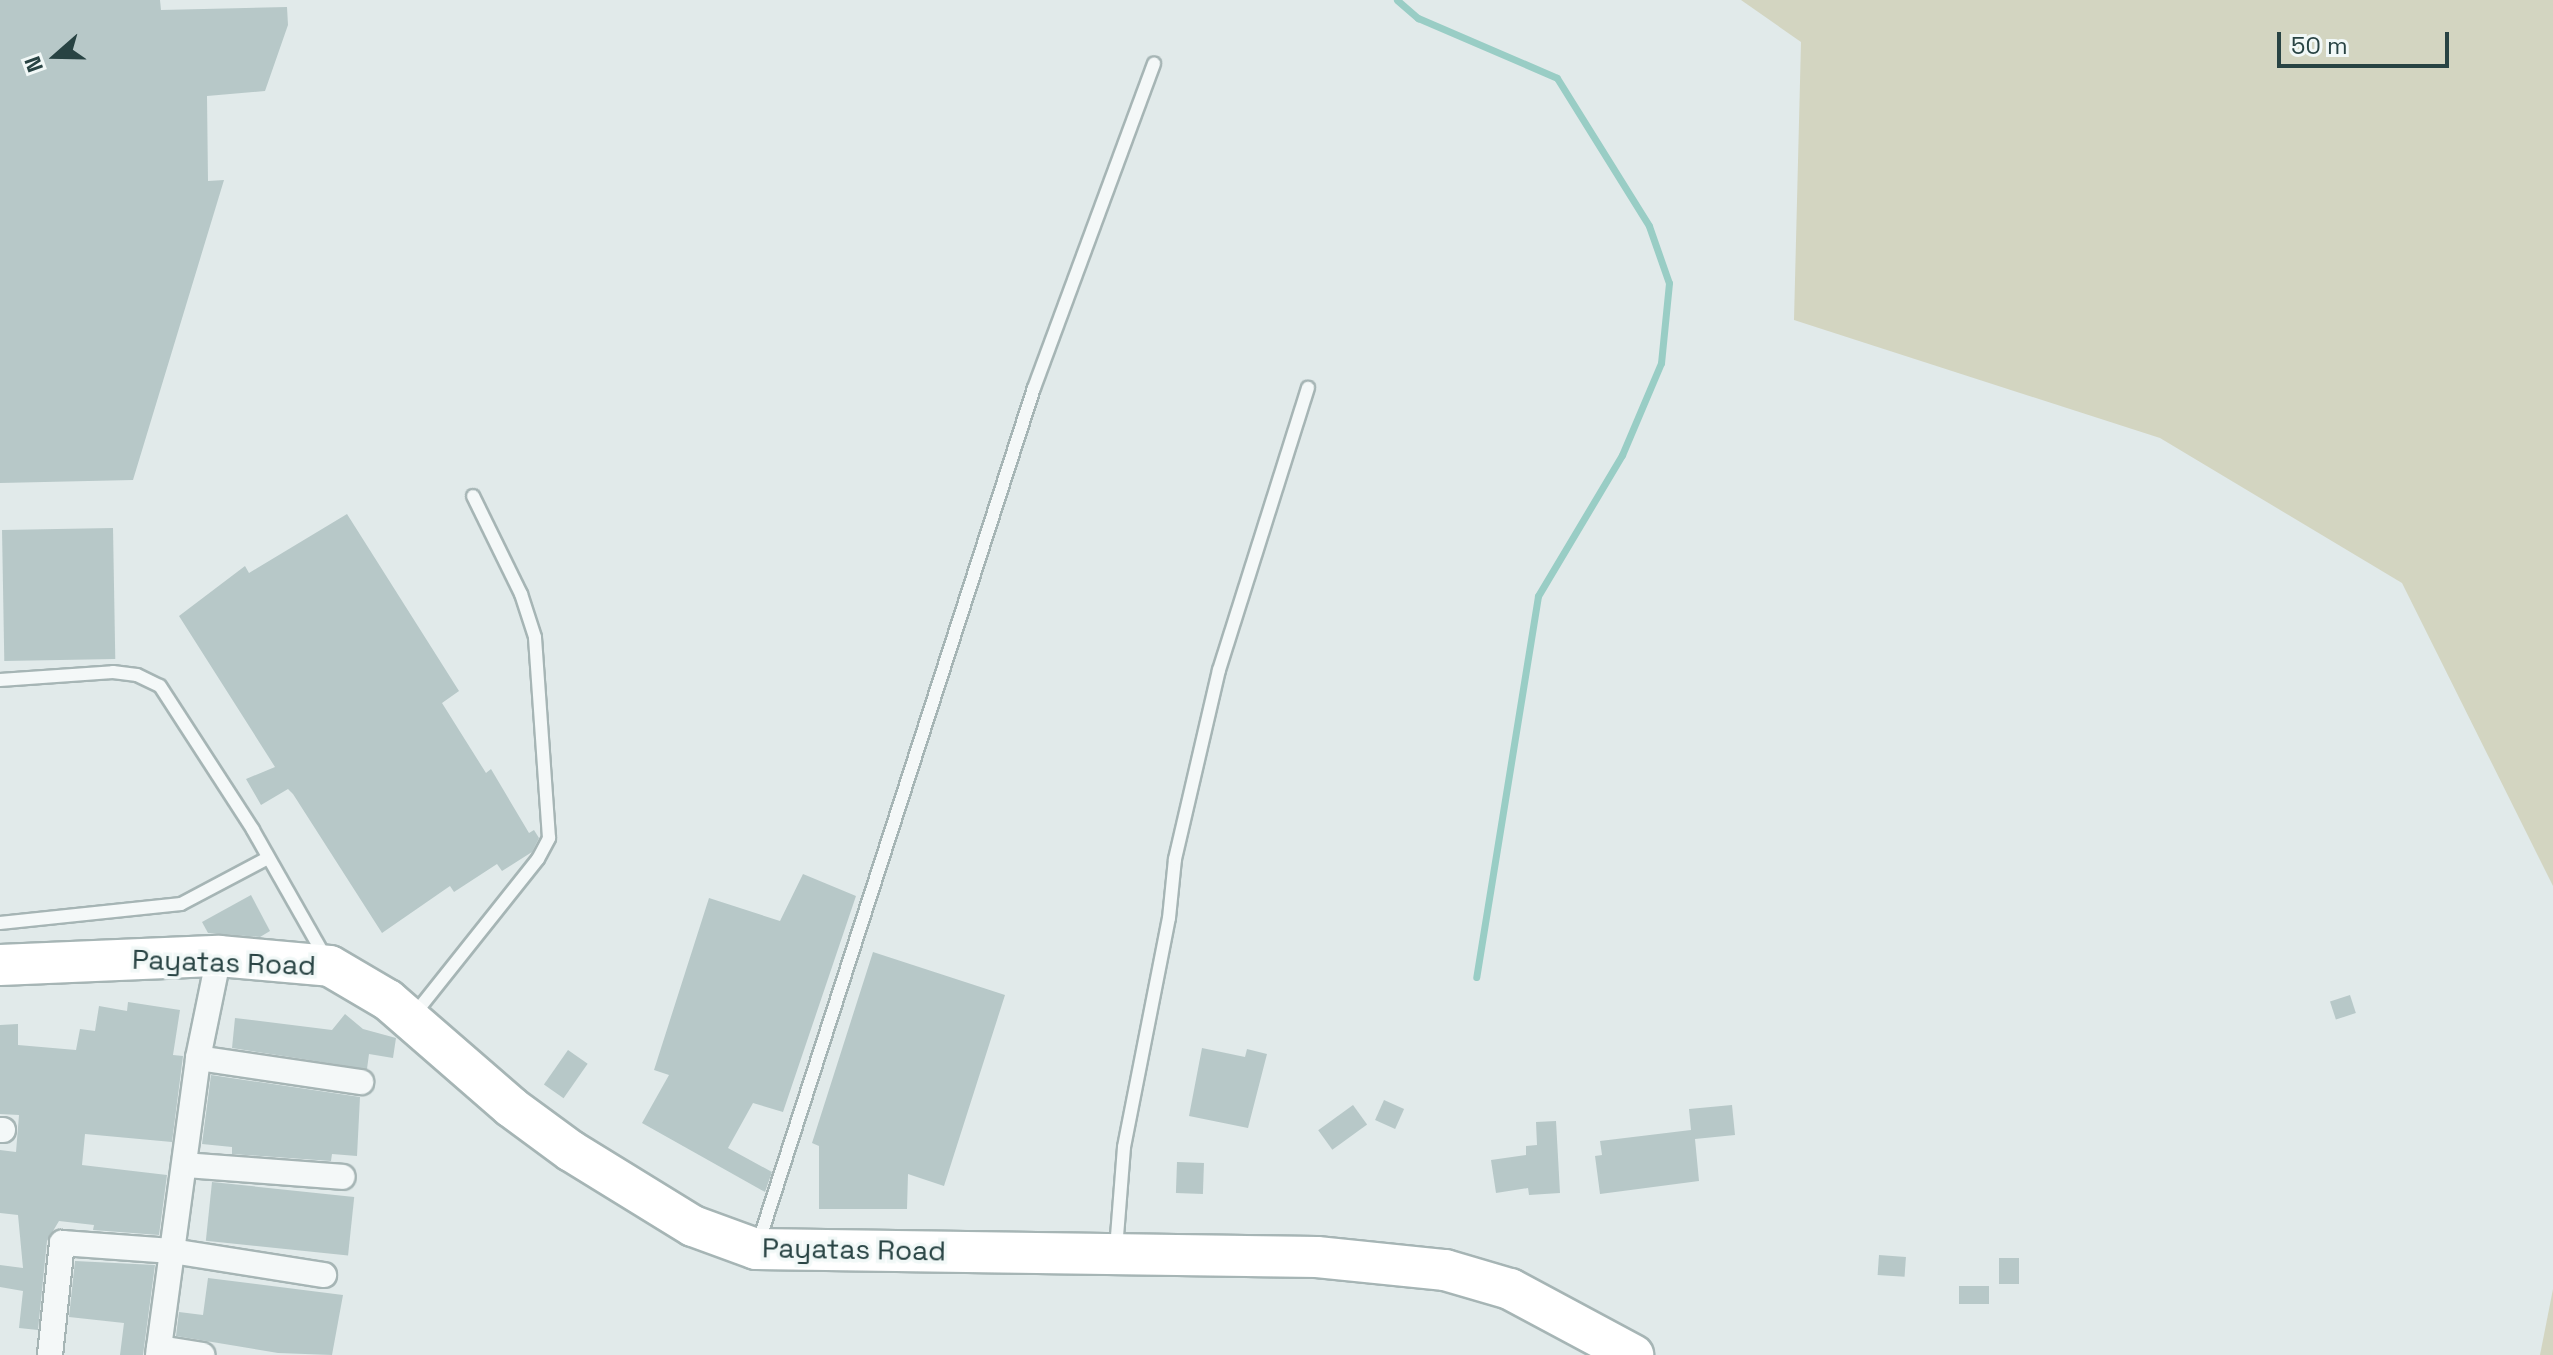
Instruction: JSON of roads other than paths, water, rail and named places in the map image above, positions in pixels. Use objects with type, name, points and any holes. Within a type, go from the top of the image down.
[{"type":"main road","name":"Payatas Road","points":[[0,965],[219,956],[330,966],[372,988],[571,1151],[693,1226],[756,1249],[1317,1257],[1445,1270],[1510,1289],[1633,1355]]},
{"type":"street","points":[[202,1355],[159,1352],[198,1058],[219,956]]},
{"type":"street","points":[[198,1058],[361,1082]]},
{"type":"street","points":[[185,1165],[343,1177]]},
{"type":"street","points":[[50,1355],[62,1243],[172,1251],[324,1275]]},
{"type":"lane","points":[[756,1249],[1038,373],[1154,64]]},
{"type":"lane","points":[[1116,1255],[1124,1147],[1169,918],[1175,859],[1219,670],[1308,388]]},
{"type":"lane","points":[[410,1020],[538,859],[549,838],[535,637],[521,594],[473,496]]},
{"type":"lane","points":[[0,680],[113,672],[137,675],[160,686],[268,858],[330,966]]},
{"type":"lane","points":[[0,923],[181,904],[268,858]]},
{"type":"waterway","points":[[1397,0],[1418,18],[1557,78],[1649,226],[1669,283],[1661,363],[1622,455],[1538,596],[1476,977]]}]
